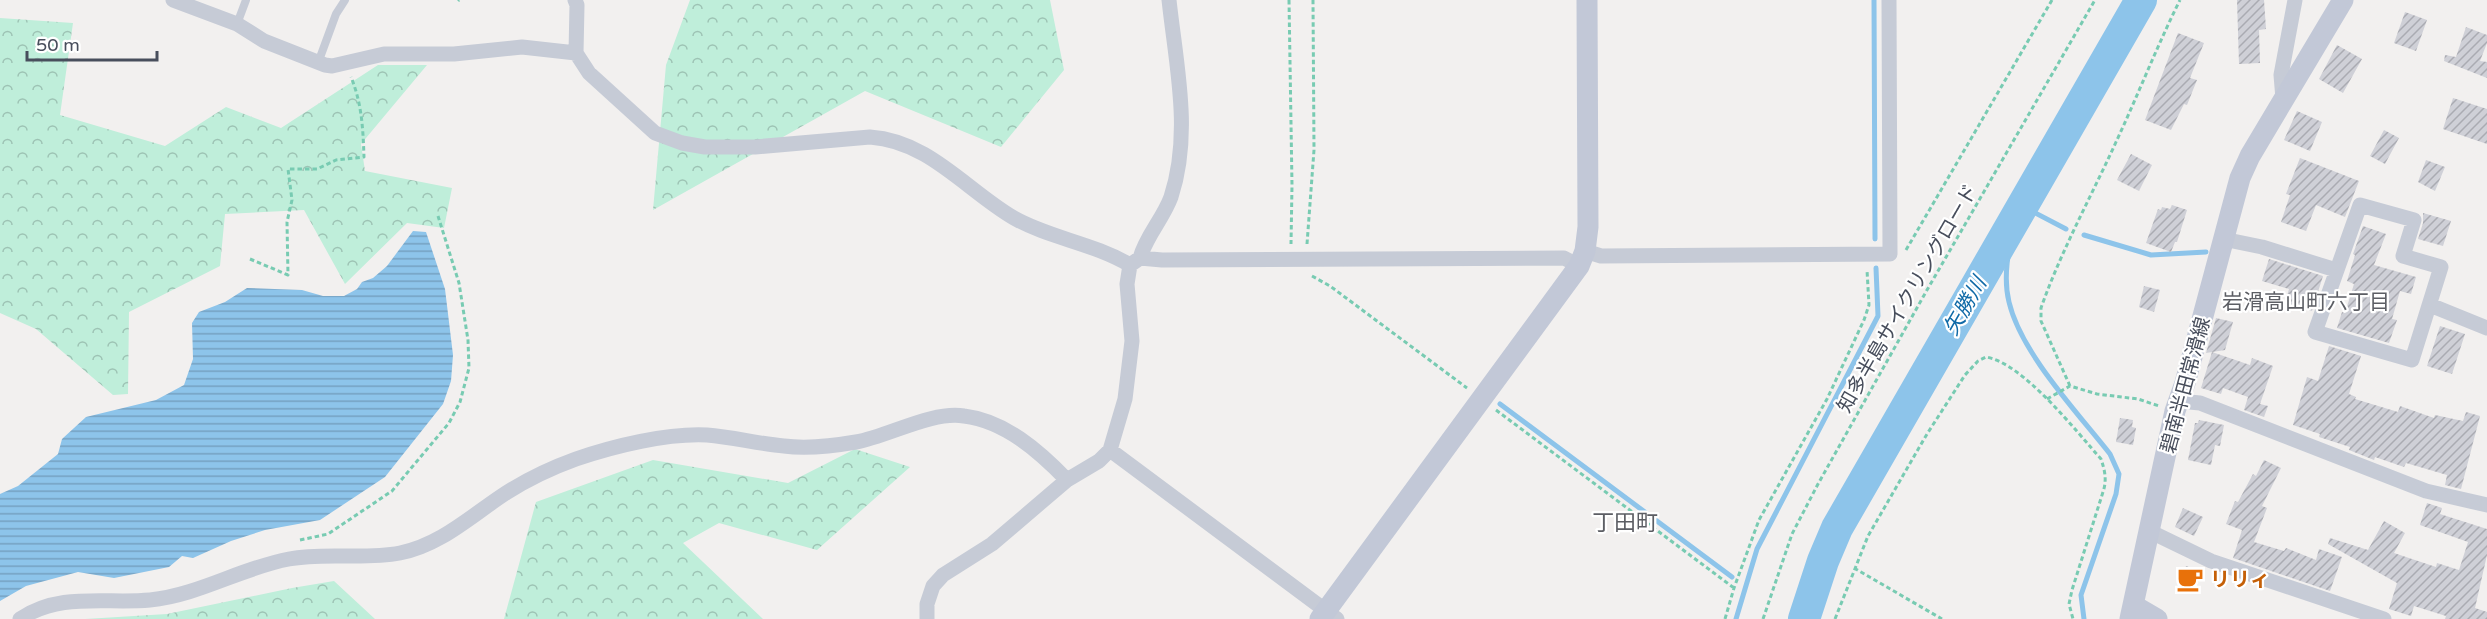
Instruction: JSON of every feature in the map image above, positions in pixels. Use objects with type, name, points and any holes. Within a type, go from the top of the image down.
[{"type":"street","points":[[173,0],[237,24],[264,41],[318,63],[332,66],[384,54],[454,54],[522,47],[576,52]]},
{"type":"street","points":[[575,0],[577,5],[576,52],[589,73],[655,133],[682,143],[705,147],[755,147],[870,137],[887,138],[924,153],[1013,217],[1135,262],[1890,254],[1889,0]]},
{"type":"street","points":[[927,619],[927,604],[933,586],[943,575],[992,544],[1067,480],[1099,460],[1110,450],[1125,399],[1132,341],[1127,284],[1144,244],[1170,200],[1178,170],[1182,117],[1169,0]]},
{"type":"street","points":[[1110,450],[1328,616],[1582,258],[1588,159],[1587,0]]},
{"type":"street","points":[[2283,99],[2281,75],[2295,0]]},
{"type":"street","name":"碧南半田常滑線","points":[[2132,612],[2177,406],[2240,178],[2250,156],[2343,0]]},
{"type":"street","points":[[2360,205],[2414,220],[2403,256],[2441,267],[2430,305],[2412,360],[2315,332],[2360,205]]},
{"type":"street","points":[[2223,239],[2262,247],[2336,270]]},
{"type":"street","points":[[2430,305],[2487,328]]},
{"type":"street","points":[[2177,406],[2200,403],[2426,491],[2487,505]]},
{"type":"street","points":[[20,619],[49,605],[79,599],[149,600],[195,592],[287,559],[324,555],[400,553],[426,545],[447,534],[507,492],[544,471],[579,458],[675,436],[707,435],[786,447],[814,447],[859,442],[937,418],[962,416],[987,422],[1011,433],[1048,460],[1067,480]]},
{"type":"street","points":[[2149,531],[2211,561],[2384,619]]},
{"type":"street","points":[[2132,612],[2157,619]]},
{"type":"lane","points":[[237,24],[246,0]]},
{"type":"lane","points":[[318,63],[336,14],[345,0]]},
{"type":"path","points":[[1289,0],[1292,185],[1298,259],[1312,277],[1330,286],[1734,588]]},
{"type":"path","points":[[1298,259],[1314,150],[1313,0]]},
{"type":"path","points":[[1890,254],[1902,254],[1908,248],[2052,0]]},
{"type":"path","name":"知多半島サイクリングロード","points":[[1763,619],[1792,534],[1818,484],[2095,0]]},
{"type":"path","points":[[2070,386],[2041,321],[2041,308],[2073,232],[2134,105],[2158,44],[2180,0]]},
{"type":"path","points":[[250,259],[288,275],[287,222],[292,200],[288,169],[318,169],[336,160],[364,157],[363,121],[358,97],[351,78],[341,64]]},
{"type":"path","points":[[299,540],[328,534],[392,491],[448,423],[460,402],[469,368],[468,340],[459,283],[438,216]]},
{"type":"path","points":[[1725,619],[1734,588],[1760,520],[1827,399],[1864,320],[1869,305],[1866,253]]},
{"type":"path","points":[[1835,619],[1868,536],[1927,434],[1965,375],[1978,361],[1986,357],[2005,363],[2053,402],[2101,459],[2106,481],[2072,590],[2069,604],[2073,619]]},
{"type":"path","points":[[2047,399],[2070,386],[2097,394],[2177,406]]},
{"type":"path","points":[[1854,568],[1942,619]]},
{"type":"green space","points":[[690,0],[1050,0],[1064,70],[1001,147],[865,91],[653,210],[666,65]]},
{"type":"green space","points":[[0,18],[73,23],[60,115],[165,146],[226,107],[281,128],[378,65],[427,65],[361,144],[365,171],[452,188],[444,228],[407,223],[345,284],[304,210],[225,214],[220,266],[129,312],[128,394],[113,395],[36,329],[0,313]]},
{"type":"green space","points":[[855,449],[910,467],[817,550],[719,523],[683,543],[763,619],[504,619],[536,502],[653,460],[788,483]]},
{"type":"green space","points":[[334,581],[375,619],[85,619],[167,614]]},
{"type":"water","points":[[413,231],[426,232],[445,289],[453,355],[451,381],[443,404],[385,477],[320,520],[265,530],[231,541],[193,558],[182,556],[169,567],[114,578],[78,572],[26,586],[0,601],[0,494],[18,486],[58,454],[62,439],[86,417],[156,400],[184,385],[193,359],[192,323],[199,312],[225,302],[247,288],[302,290],[323,296],[344,296],[357,289],[362,282],[373,278],[387,266]]},
{"type":"building","points":[[2237,0],[2264,0],[2266,29],[2259,30],[2260,63],[2239,64]]},
{"type":"building","points":[[2405,12],[2427,20],[2416,51],[2394,43]]},
{"type":"building","points":[[2466,27],[2487,35],[2487,43],[2480,61],[2487,62],[2487,78],[2444,61],[2445,55],[2456,57]]},
{"type":"building","points":[[2178,33],[2204,43],[2190,78],[2197,80],[2187,105],[2184,104],[2171,130],[2145,120]]},
{"type":"building","points":[[2337,45],[2362,59],[2343,93],[2319,79]]},
{"type":"building","points":[[2453,98],[2487,109],[2487,144],[2443,129]]},
{"type":"building","points":[[2297,111],[2322,122],[2310,151],[2284,140]]},
{"type":"building","points":[[2384,130],[2399,138],[2385,164],[2370,156]]},
{"type":"building","points":[[2131,154],[2152,165],[2139,191],[2117,180]]},
{"type":"building","points":[[2300,158],[2359,181],[2345,217],[2316,205],[2306,231],[2281,222],[2290,195],[2286,194]]},
{"type":"building","points":[[2426,160],[2445,167],[2435,191],[2418,182]]},
{"type":"building","points":[[2172,205],[2187,210],[2177,242],[2171,252],[2146,243],[2158,209],[2161,210],[2162,207],[2170,209]]},
{"type":"building","points":[[2423,213],[2451,221],[2443,246],[2418,239],[2423,223]]},
{"type":"building","points":[[2363,226],[2386,234],[2374,265],[2416,277],[2411,294],[2400,291],[2392,319],[2397,320],[2389,343],[2337,328],[2342,312],[2345,313],[2354,284],[2347,281]]},
{"type":"building","points":[[2269,259],[2323,276],[2312,311],[2285,303],[2289,289],[2262,281]]},
{"type":"building","points":[[2144,286],[2160,290],[2154,312],[2139,307]]},
{"type":"building","points":[[2216,318],[2233,322],[2225,350],[2206,353]]},
{"type":"building","points":[[2440,326],[2465,334],[2452,374],[2427,366]]},
{"type":"building","points":[[2329,346],[2361,356],[2349,394],[2356,397],[2355,399],[2398,412],[2400,406],[2434,418],[2435,415],[2463,421],[2466,412],[2480,416],[2461,489],[2445,485],[2447,475],[2406,463],[2404,467],[2375,457],[2374,460],[2349,450],[2350,447],[2319,437],[2320,434],[2293,425],[2307,377],[2318,381]]},
{"type":"building","points":[[2212,352],[2250,365],[2252,358],[2273,366],[2260,404],[2268,406],[2264,417],[2244,410],[2248,397],[2223,388],[2221,394],[2201,388]]},
{"type":"building","points":[[2120,418],[2133,420],[2132,427],[2136,428],[2133,445],[2116,442]]},
{"type":"building","points":[[2199,420],[2224,425],[2220,446],[2215,445],[2211,465],[2188,460],[2195,423]]},
{"type":"building","points":[[2264,460],[2281,468],[2262,506],[2267,508],[2254,542],[2284,551],[2286,548],[2316,560],[2319,549],[2342,557],[2330,591],[2233,558],[2242,530],[2226,524],[2235,501],[2238,502],[2253,474],[2256,476]]},
{"type":"building","points":[[2427,503],[2442,508],[2440,514],[2487,529],[2487,555],[2475,608],[2487,612],[2487,619],[2445,619],[2446,616],[2414,606],[2411,616],[2389,609],[2397,583],[2328,544],[2330,538],[2368,550],[2384,521],[2405,533],[2394,553],[2436,567],[2437,563],[2459,570],[2468,542],[2420,525]]},
{"type":"building","points":[[2183,508],[2203,517],[2194,536],[2175,527]]},
{"type":"building","name":"リリィ","points":[[2186,566],[2202,572],[2194,593],[2178,586]]},
{"type":"waterway","points":[[1874,0],[1875,239]]},
{"type":"waterway","name":"矢勝川","points":[[1804,619],[1823,561],[1837,528],[2141,0]]},
{"type":"waterway","points":[[2022,206],[2066,229]]},
{"type":"waterway","points":[[2016,216],[2006,281],[2015,321],[2025,341],[2052,381],[2110,454],[2119,474],[2116,494],[2081,595],[2084,619]]},
{"type":"waterway","points":[[2084,235],[2151,255],[2206,252]]},
{"type":"waterway","points":[[1736,619],[1757,549],[1878,316],[1876,268]]},
{"type":"waterway","points":[[1500,404],[1732,577]]},
{"type":"place","name":"リリィ","points":[[2190,579]]},
{"type":"district","name":"岩滑高山町六丁目","points":[[2306,302]]},
{"type":"district","name":"丁田町","points":[[1625,522]]}]
